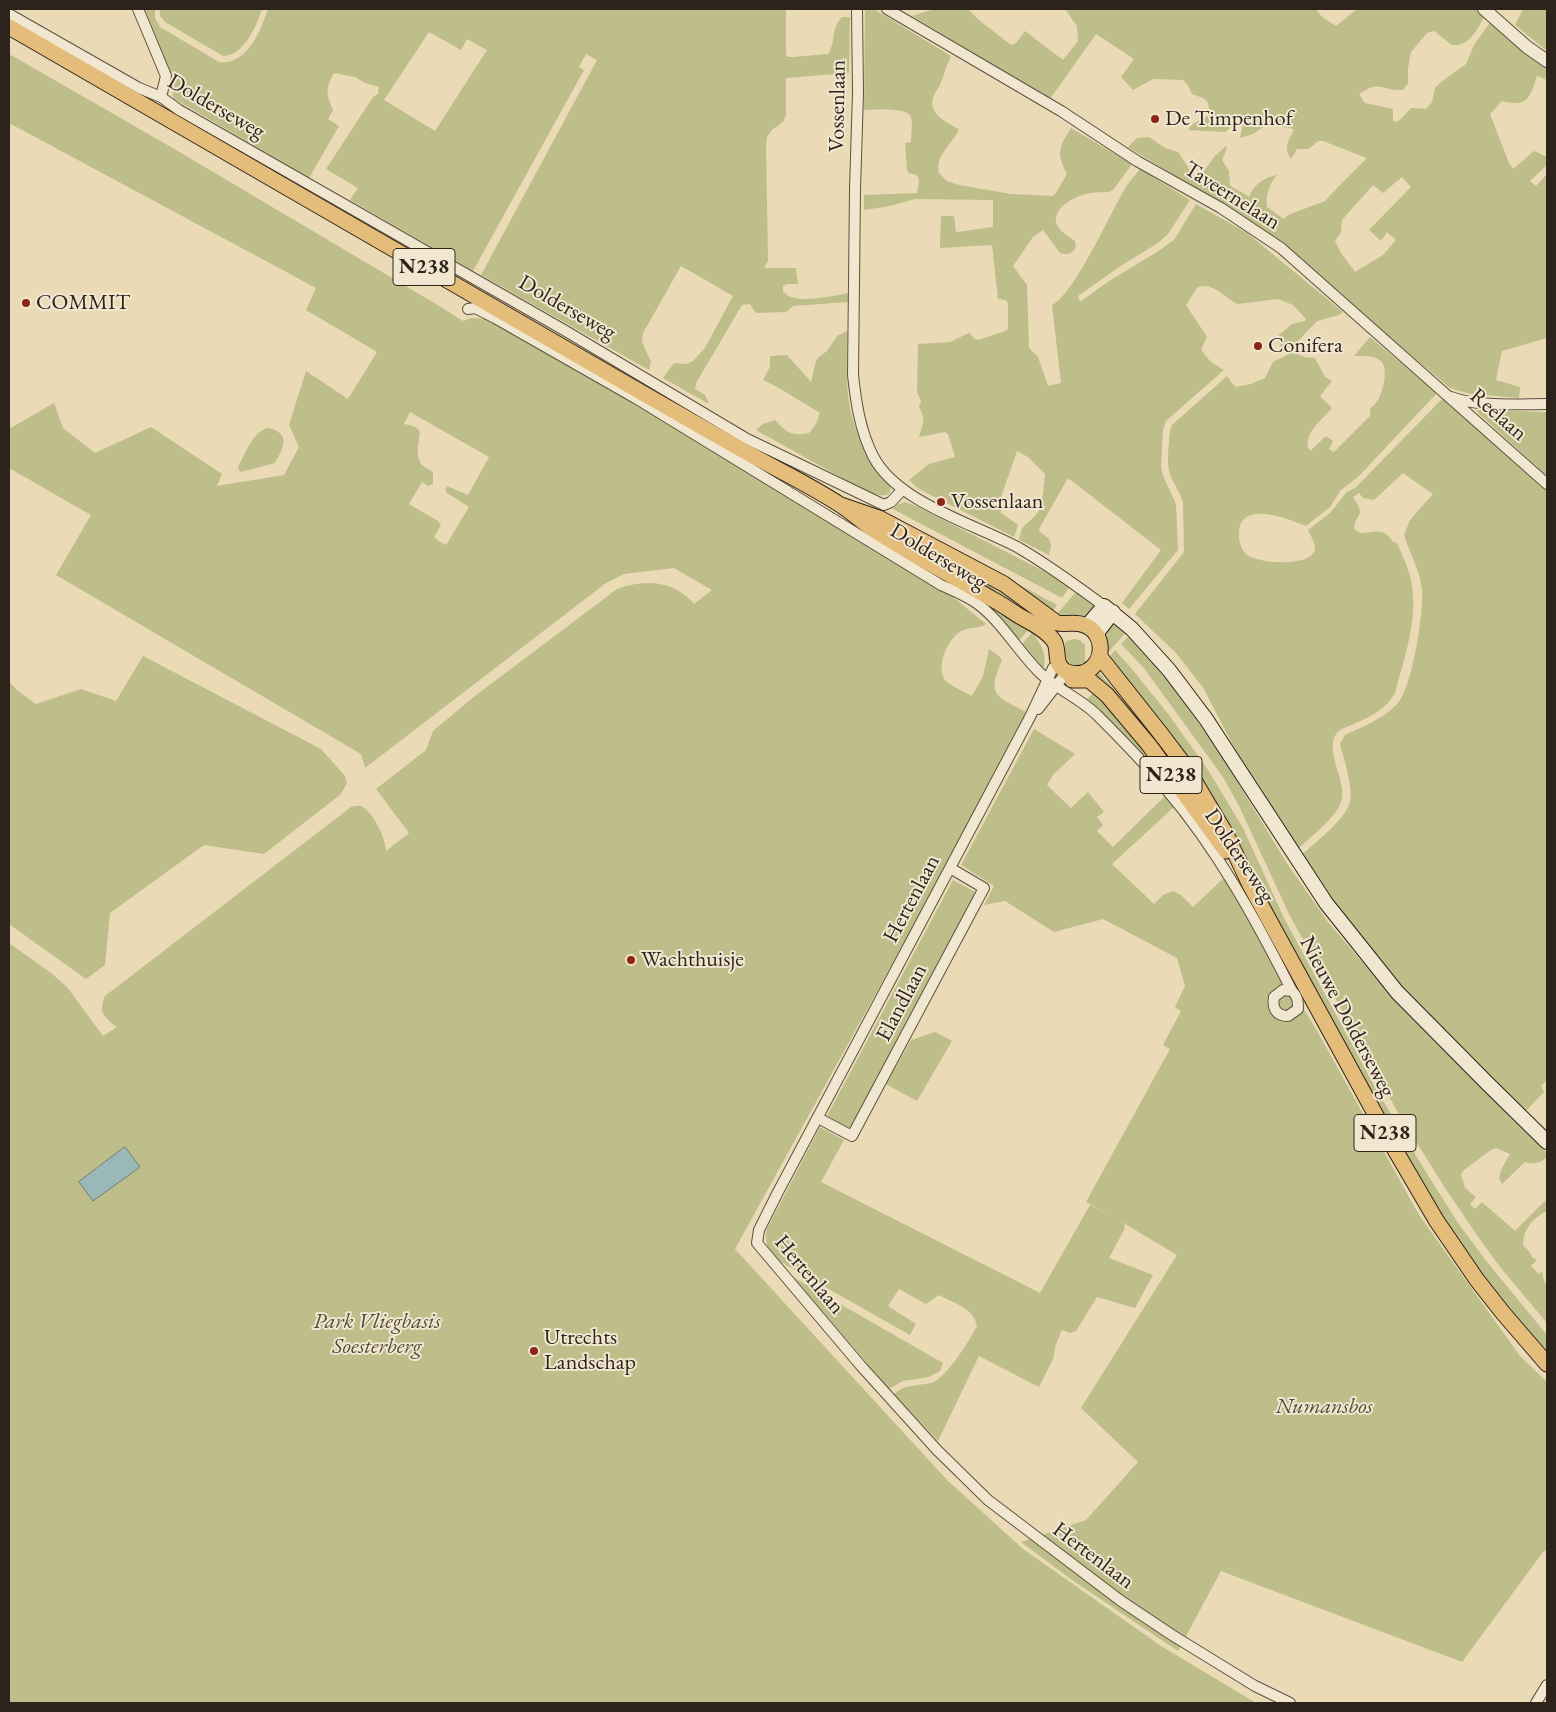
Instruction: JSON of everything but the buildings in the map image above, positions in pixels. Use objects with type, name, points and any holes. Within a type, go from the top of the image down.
[{"type":"main road","name":"Dolderseweg","points":[[9,27],[841,506],[872,529],[1022,618],[1052,643]]},
{"type":"main road","name":"Dolderseweg","points":[[841,506],[879,518],[1004,584],[1057,623],[1084,628]]},
{"type":"main road","name":"Dolderseweg","points":[[1108,609],[1132,629],[1169,670],[1206,720],[1326,904],[1397,992],[1486,1084],[1547,1142]]},
{"type":"main road","points":[[1098,660],[1091,668],[1082,673],[1061,677],[1050,661],[1052,643],[1066,631],[1084,628],[1108,609]]},
{"type":"main road","name":"N238","points":[[1084,628],[1101,646],[1098,660]]},
{"type":"main road","name":"Nieuwe Dolderseweg","points":[[1098,660],[1124,685],[1126,691],[1161,734],[1186,768],[1226,834],[1250,884],[1391,1143],[1436,1220],[1477,1280],[1547,1364]]},
{"type":"main road","name":"Nieuwe Dolderseweg","points":[[1061,677],[1086,679],[1093,682],[1106,695],[1148,745],[1250,884]]},
{"type":"street","points":[[138,9],[166,76],[161,98]]},
{"type":"street","name":"Vossenlaan","points":[[857,9],[858,93],[853,365],[855,400],[860,424],[873,456],[881,468],[903,489]]},
{"type":"street","name":"Taveernelaan","points":[[887,9],[1061,111],[1137,160],[1221,208],[1281,248],[1446,395],[1465,401],[1476,402],[1547,404]]},
{"type":"street","points":[[1484,9],[1547,62]]},
{"type":"street","name":"Dolderseweg","points":[[9,14],[139,88],[161,98],[564,330],[747,439],[884,505],[891,502],[903,489],[936,509],[1019,548],[1108,609]]},
{"type":"street","name":"Dolderseweg","points":[[468,309],[475,308],[496,318],[637,398],[941,585],[974,602],[988,613],[1038,671],[1061,677],[1081,701],[1096,714],[1167,789],[1234,883],[1259,926],[1292,991]]},
{"type":"street","name":"Reelaan","points":[[1446,395],[1547,484]]},
{"type":"street","name":"Hertenlaan","points":[[1061,677],[1041,705],[1030,716],[778,1192],[759,1230],[757,1243],[861,1366],[931,1443],[988,1500],[1121,1601],[1255,1686],[1290,1703]]},
{"type":"street","name":"Elandlaan","points":[[818,1118],[852,1136],[980,897],[984,888],[950,868]]},
{"type":"street","points":[[1536,1703],[1547,1685]]},
{"type":"green space","points":[[145,9],[155,9],[155,18],[160,27],[219,62],[229,62],[245,53],[257,36],[268,9],[786,9],[786,55],[788,57],[828,54],[836,25],[842,17],[850,17],[849,73],[786,78],[786,115],[783,122],[772,130],[767,137],[766,145],[768,261],[764,268],[796,268],[798,284],[783,286],[783,291],[788,296],[813,299],[848,293],[848,302],[793,306],[786,312],[756,313],[750,304],[742,305],[696,383],[695,389],[705,395],[709,404],[663,378],[674,363],[687,364],[694,360],[705,348],[733,296],[681,266],[643,333],[642,342],[651,362],[649,370],[481,275],[597,60],[586,54],[579,67],[584,70],[473,271],[350,200],[358,188],[326,169],[373,97],[378,94],[379,87],[365,83],[355,77],[334,73],[328,88],[328,95],[333,110],[328,119],[339,126],[309,178],[173,98],[173,81]],"holes":[[[429,32],[461,50],[467,39],[487,50],[435,131],[384,100]]]},
{"type":"green space","points":[[160,9],[262,9],[248,39],[238,51],[223,56],[165,22],[160,16]]},
{"type":"green space","points":[[865,9],[877,11],[951,56],[932,101],[935,112],[959,129],[939,160],[939,173],[947,181],[959,185],[1011,194],[1053,196],[1067,174],[1061,161],[1060,150],[1071,128],[1132,164],[1113,190],[1078,196],[1066,203],[1057,213],[1058,228],[1075,241],[1076,246],[1072,252],[1068,254],[1060,253],[1043,230],[1033,237],[1013,266],[1027,285],[1029,348],[1038,357],[1048,386],[1061,383],[1052,305],[1061,299],[1080,272],[1128,184],[1140,169],[1190,200],[1168,234],[1158,243],[1119,267],[1078,296],[1080,302],[1109,281],[1174,240],[1196,204],[1247,233],[1343,312],[1339,315],[1317,321],[1298,341],[1282,352],[1278,336],[1292,324],[1305,321],[1306,319],[1293,305],[1278,299],[1238,304],[1208,286],[1197,288],[1186,305],[1207,337],[1201,350],[1211,362],[1224,370],[1166,421],[1163,429],[1161,468],[1176,504],[1178,550],[1129,609],[1122,603],[1161,550],[1068,478],[1039,531],[1049,539],[1051,546],[1049,555],[1019,540],[1022,528],[1039,511],[1045,474],[1028,457],[1017,451],[1000,500],[1001,513],[1018,525],[1014,537],[919,489],[909,480],[929,464],[955,457],[948,434],[945,432],[919,437],[923,418],[919,407],[921,401],[917,392],[918,344],[950,342],[969,333],[978,340],[1005,331],[1008,329],[1008,303],[1006,300],[998,299],[992,245],[940,248],[941,216],[954,216],[956,232],[993,227],[993,200],[915,199],[890,206],[864,210],[864,195],[917,193],[919,181],[917,175],[909,173],[907,170],[905,143],[911,142],[911,117],[897,110],[864,110]]},
{"type":"green space","points":[[935,9],[968,9],[1011,45],[1016,43],[1025,31],[1063,60],[1078,41],[1077,26],[1065,9],[1316,9],[1322,17],[1336,26],[1357,9],[1477,9],[1485,16],[1476,31],[1464,43],[1452,45],[1434,31],[1427,33],[1411,52],[1408,83],[1403,90],[1377,86],[1359,94],[1365,103],[1393,109],[1393,120],[1395,122],[1400,120],[1411,108],[1426,109],[1432,102],[1435,88],[1466,64],[1474,45],[1491,21],[1547,66],[1547,80],[1537,76],[1527,99],[1517,103],[1502,101],[1490,114],[1513,169],[1534,151],[1547,157],[1547,165],[1530,181],[1536,186],[1547,174],[1547,338],[1502,351],[1496,380],[1520,387],[1519,398],[1471,394],[1450,388],[1257,226],[1128,147],[1137,138],[1149,137],[1165,148],[1178,152],[1193,175],[1199,178],[1214,157],[1226,146],[1227,148],[1222,160],[1229,171],[1230,185],[1249,197],[1253,189],[1260,182],[1277,175],[1269,190],[1267,207],[1284,219],[1288,215],[1325,201],[1367,158],[1323,141],[1318,141],[1309,149],[1297,149],[1291,159],[1287,147],[1294,129],[1279,126],[1272,121],[1253,134],[1240,138],[1245,115],[1234,115],[1229,129],[1225,132],[1188,130],[1195,123],[1209,115],[1209,106],[1206,100],[1192,94],[1188,85],[1183,80],[1153,79],[1133,90],[1121,77],[1134,59],[1096,34],[1050,99],[912,16]],"holes":[[[1402,177],[1411,187],[1369,230],[1381,241],[1387,232],[1396,240],[1383,255],[1355,272],[1335,241],[1341,232],[1342,220],[1373,185],[1383,193]]]},
{"type":"green space","points":[[1523,9],[1547,9],[1547,51],[1515,25]]},
{"type":"green space","name":"Park Vliegbasis Soesterberg","points":[[9,54],[171,147],[463,321],[471,318],[485,319],[618,394],[953,597],[986,624],[981,627],[964,630],[953,638],[945,652],[942,674],[945,680],[953,686],[972,696],[983,676],[989,649],[1002,660],[995,681],[997,694],[1007,702],[1026,712],[1004,761],[735,1249],[947,1480],[1023,1549],[1161,1646],[1256,1703],[9,1703],[9,943],[67,987],[103,1036],[117,1027],[102,1011],[105,996],[351,807],[362,806],[371,815],[382,834],[386,851],[409,833],[376,789],[426,750],[433,731],[475,696],[617,589],[638,584],[658,584],[677,590],[694,604],[712,590],[674,568],[624,574],[606,583],[365,768],[361,754],[56,575],[91,515],[9,468],[9,429],[54,403],[63,428],[95,453],[151,427],[222,474],[217,486],[284,475],[299,447],[289,425],[306,371],[348,399],[377,352],[306,310],[316,288],[9,123]],"holes":[[[410,412],[489,457],[468,495],[447,486],[445,490],[447,493],[469,507],[446,545],[440,542],[434,537],[441,525],[438,521],[409,504],[422,482],[428,486],[433,484],[433,472],[423,466],[419,460],[420,432],[414,427],[404,424]]]},
{"type":"green space","points":[[847,331],[847,376],[853,420],[865,447],[889,482],[890,492],[883,495],[865,491],[756,430],[763,424],[775,420],[790,433],[809,433],[816,424],[820,413],[763,380],[770,367],[770,356],[787,355],[811,382],[816,361],[827,351],[837,336]]},
{"type":"green space","points":[[1370,337],[1437,393],[1359,476],[1340,491],[1330,507],[1306,526],[1277,516],[1256,514],[1247,517],[1241,523],[1239,541],[1246,554],[1261,560],[1284,562],[1305,559],[1312,554],[1315,548],[1308,530],[1330,513],[1347,492],[1355,488],[1443,398],[1547,492],[1547,1080],[1541,1086],[1544,1092],[1524,1113],[1412,1001],[1298,858],[1336,824],[1343,816],[1350,801],[1348,772],[1340,744],[1345,735],[1386,714],[1397,704],[1408,683],[1419,632],[1422,590],[1417,569],[1404,535],[1410,520],[1433,494],[1403,473],[1374,500],[1363,498],[1359,493],[1353,497],[1360,512],[1354,529],[1360,533],[1383,532],[1393,542],[1397,543],[1410,576],[1413,591],[1410,635],[1395,693],[1392,698],[1373,714],[1336,734],[1333,741],[1333,749],[1341,785],[1341,802],[1334,815],[1297,850],[1243,765],[1204,689],[1176,653],[1135,614],[1184,552],[1183,503],[1181,495],[1171,478],[1168,464],[1172,425],[1227,376],[1236,387],[1251,384],[1265,378],[1273,362],[1293,352],[1304,357],[1315,358],[1325,377],[1332,381],[1320,396],[1332,408],[1310,434],[1308,445],[1310,451],[1326,436],[1333,441],[1329,449],[1334,452],[1370,416],[1370,409],[1378,400],[1382,391],[1385,370],[1381,361],[1371,357],[1354,356]]},
{"type":"green space","points":[[1477,410],[1547,412],[1547,476],[1478,413]]},
{"type":"green space","points":[[268,428],[276,430],[284,442],[275,463],[241,472],[238,469],[239,465],[254,438],[258,433]]},
{"type":"green space","points":[[905,502],[1071,585],[1062,598],[893,509]]},
{"type":"green space","points":[[874,522],[997,588],[1056,628],[1053,631]]},
{"type":"green space","points":[[947,546],[1057,605],[1052,612]]},
{"type":"green space","points":[[1077,591],[1095,603],[1086,619],[1055,616]]},
{"type":"green space","points":[[986,605],[1028,630],[1018,642]]},
{"type":"green space","points":[[1110,623],[1115,623],[1127,631],[1106,655],[1104,634]]},
{"type":"green space","points":[[1032,633],[1043,650],[1045,660],[1043,670],[1021,645]]},
{"type":"green space","points":[[1130,635],[1165,675],[1192,712],[1224,760],[1288,865],[1328,922],[1380,983],[1433,1039],[1547,1153],[1547,1157],[1539,1162],[1525,1162],[1502,1184],[1499,1178],[1501,1170],[1510,1154],[1496,1148],[1461,1174],[1465,1188],[1476,1197],[1470,1204],[1475,1209],[1482,1202],[1515,1231],[1547,1199],[1547,1211],[1537,1217],[1527,1229],[1523,1245],[1532,1257],[1537,1260],[1531,1266],[1539,1274],[1542,1271],[1547,1287],[1547,1323],[1500,1267],[1479,1238],[1397,1111],[1289,914],[1239,806],[1223,777],[1144,668],[1121,644]]},
{"type":"green space","points":[[1073,639],[1080,640],[1085,645],[1085,662],[1077,665],[1070,664],[1065,657],[1065,642]]},
{"type":"green space","points":[[1115,650],[1169,715],[1208,770],[1243,828],[1284,918],[1376,1089],[1458,1223],[1487,1262],[1547,1335],[1547,1354],[1491,1288],[1427,1198],[1215,807],[1107,660]]},
{"type":"green space","points":[[143,656],[321,749],[345,776],[347,783],[341,794],[264,854],[204,845],[110,913],[105,965],[86,979],[9,924],[9,682],[36,704],[81,689],[116,701]]},
{"type":"green space","points":[[1097,670],[1171,755],[1204,809],[1090,676]]},
{"type":"green space","points":[[1097,690],[1128,727],[1180,799],[1121,732],[1087,699]]},
{"type":"green space","name":"Numansbos","points":[[1034,729],[1075,754],[1053,775],[1047,785],[1071,808],[1088,792],[1104,812],[1097,817],[1103,825],[1097,831],[1113,847],[1165,796],[1174,807],[1112,864],[1154,904],[1163,895],[1173,891],[1181,895],[1193,907],[1224,878],[1316,1029],[1419,1215],[1520,1356],[1547,1382],[1547,1550],[1543,1552],[1462,1662],[1221,1571],[1178,1651],[1072,1580],[1021,1542],[1086,1520],[1138,1462],[1081,1408],[1177,1255],[1120,1221],[1125,1225],[1124,1230],[1109,1258],[1153,1275],[1135,1308],[1097,1297],[1076,1331],[1070,1333],[1062,1330],[1056,1344],[1053,1359],[1039,1387],[979,1356],[938,1441],[894,1394],[907,1387],[931,1383],[944,1374],[969,1341],[977,1326],[972,1315],[967,1310],[939,1295],[926,1304],[899,1289],[888,1306],[916,1324],[910,1335],[781,1262],[768,1248],[766,1239],[767,1229],[820,1127],[844,1140],[821,1182],[1040,1293],[1090,1205],[1111,1216],[1086,1202],[1170,1049],[1163,1045],[1181,1011],[1175,1007],[1185,986],[1177,958],[1103,919],[1054,932],[1005,901],[984,905],[994,886],[961,865]]},
{"type":"green space","points":[[953,880],[977,893],[850,1128],[827,1116]]},
{"type":"green space","points":[[935,1032],[952,1041],[917,1101],[886,1084],[911,1040]]},
{"type":"green space","points":[[793,1277],[943,1363],[940,1371],[929,1377],[903,1381],[889,1389]]},
{"type":"water","points":[[125,1147],[140,1167],[93,1201],[79,1182]]},
{"type":"place","name":"De Timpenhof","points":[[1155,119]]},
{"type":"place","name":"COMMIT","points":[[26,303]]},
{"type":"place","name":"Conifera","points":[[1258,346]]},
{"type":"place","name":"Vossenlaan","points":[[941,502]]},
{"type":"place","name":"Wachthuisje","points":[[631,960]]},
{"type":"place","name":"Utrechts Landschap","points":[[534,1351]]}]
